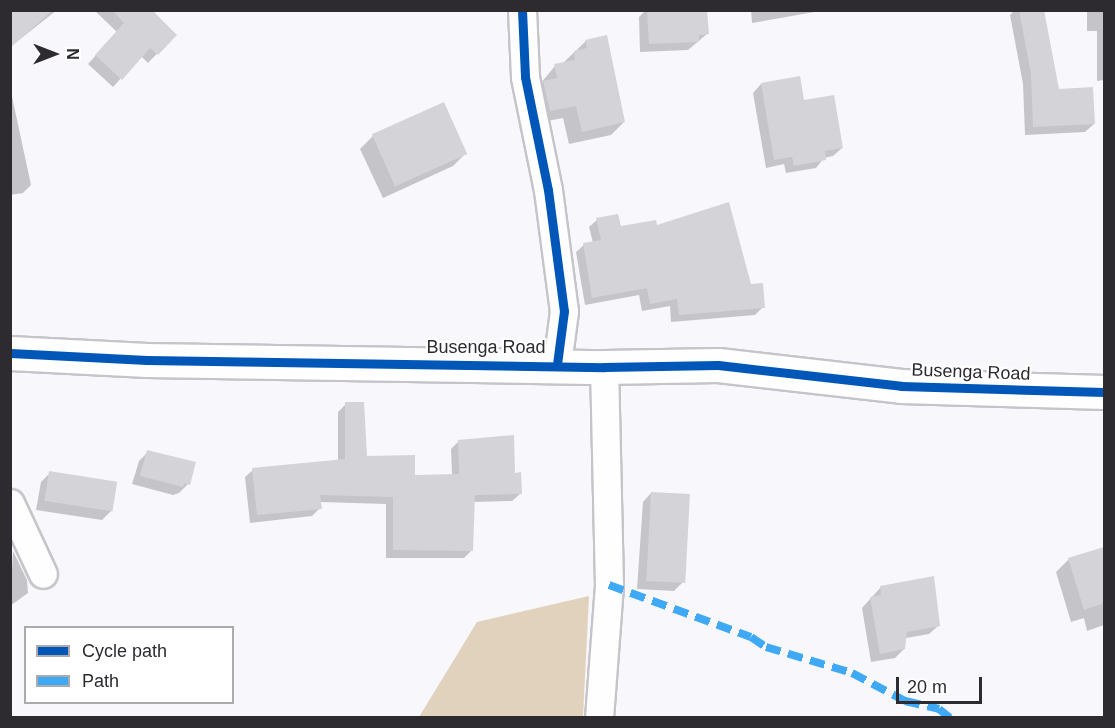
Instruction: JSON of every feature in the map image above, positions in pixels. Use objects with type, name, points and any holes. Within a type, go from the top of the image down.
[{"type":"street","points":[[522,10],[525,77],[548,190],[564,312],[557,364]]},
{"type":"street","name":"Busenga Road","points":[[10,353],[159,360],[557,364],[604,367],[718,365],[901,386],[1104,392]]},
{"type":"street","points":[[599,717],[609,585],[604,367]]},
{"type":"street","points":[[10,502],[43,574]]},
{"type":"shaded area","points":[[589,596],[583,717],[419,717],[477,622]]},
{"type":"building","points":[[10,10],[53,10],[10,48]]},
{"type":"building","points":[[112,10],[152,10],[177,35],[158,55],[150,48],[122,80],[95,55],[124,23]]},
{"type":"building","points":[[647,10],[707,10],[709,34],[699,35],[699,42],[649,44]]},
{"type":"building","points":[[1019,10],[1044,10],[1059,89],[1093,87],[1095,124],[1033,127],[1031,74]]},
{"type":"building","points":[[607,35],[625,122],[582,132],[576,106],[550,111],[543,81],[557,78],[554,64],[575,60],[574,51],[587,48],[585,40]]},
{"type":"building","points":[[800,76],[804,100],[834,95],[843,148],[825,151],[826,160],[794,166],[792,157],[774,160],[761,83]]},
{"type":"building","points":[[444,102],[467,154],[395,186],[372,134]]},
{"type":"building","points":[[729,202],[751,284],[763,283],[765,308],[679,315],[677,299],[650,304],[647,288],[592,298],[583,243],[601,240],[596,218],[618,214],[621,226],[656,220],[657,225]]},
{"type":"building","points":[[345,402],[364,402],[367,456],[415,455],[415,475],[459,474],[458,440],[514,435],[515,473],[521,472],[522,494],[475,495],[473,551],[393,550],[393,497],[320,495],[322,509],[257,515],[252,468],[345,459]]},
{"type":"building","points":[[147,450],[196,462],[190,485],[184,483],[183,487],[140,476]]},
{"type":"building","points":[[49,471],[117,482],[112,511],[44,501]]},
{"type":"building","points":[[651,492],[690,494],[685,583],[646,581]]},
{"type":"building","points":[[1104,547],[1104,603],[1084,610],[1068,558]]},
{"type":"building","points":[[934,576],[940,626],[907,632],[905,649],[880,654],[870,597],[881,595],[880,586]]},
{"type":"marked path","points":[[609,585],[751,637],[766,647],[852,673],[905,701],[939,709],[950,718]]},
{"type":"cycle path","points":[[522,10],[525,77],[548,190],[564,311],[557,364]]},
{"type":"cycle path","points":[[10,353],[147,360],[604,367],[718,365],[901,386],[1104,392]]}]
